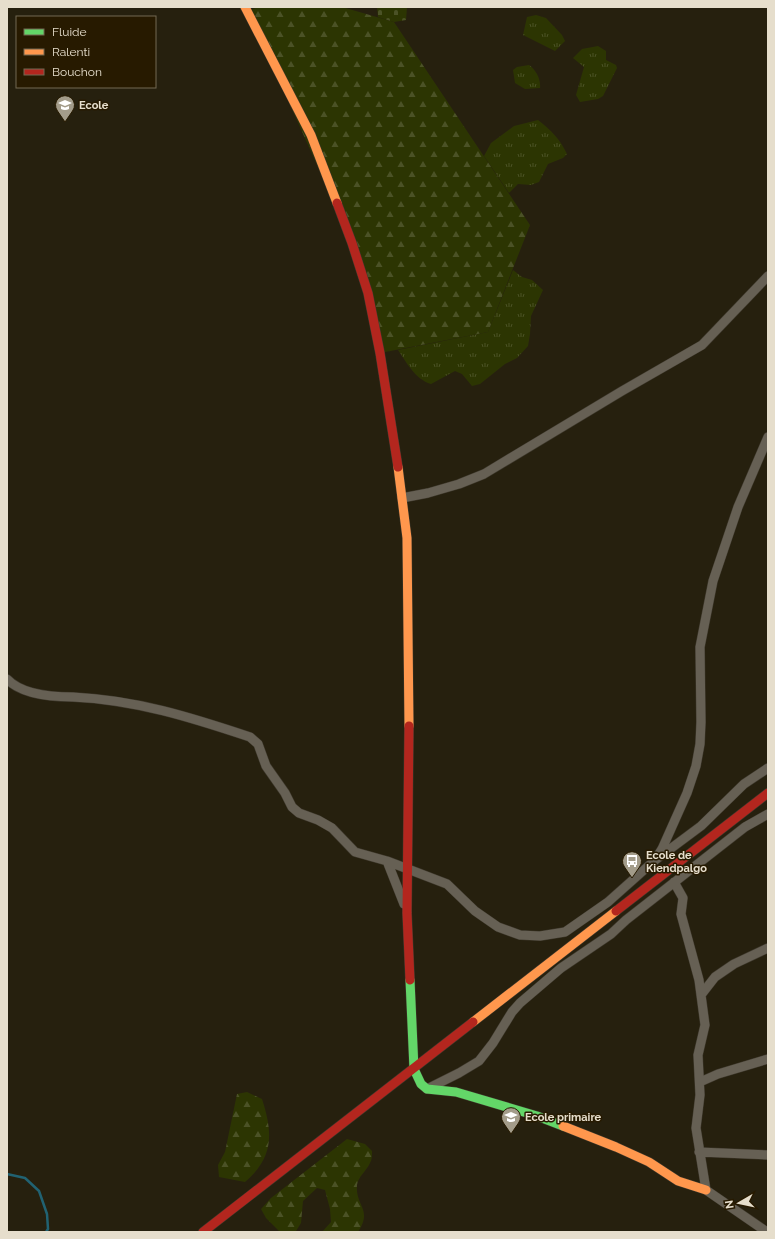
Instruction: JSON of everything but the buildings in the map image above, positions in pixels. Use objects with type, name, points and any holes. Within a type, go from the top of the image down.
[{"type":"main road","points":[[245,7],[311,135],[352,243],[368,293],[380,353],[407,541],[409,710],[407,913],[414,1068],[421,1084],[428,1089],[456,1092],[537,1116],[616,1147],[649,1162],[678,1181],[706,1190]]},
{"type":"main road","points":[[203,1232],[768,793]]},
{"type":"street","points":[[402,498],[428,493],[459,484],[484,474],[702,345],[768,276]]},
{"type":"street","points":[[654,861],[662,850],[687,793],[696,766],[700,744],[700,647],[713,581],[738,507],[768,437]]},
{"type":"street","points":[[7,679],[12,684],[32,692],[55,697],[102,698],[133,703],[182,715],[250,737],[258,744],[266,766],[285,793],[292,807],[299,813],[318,820],[332,828],[355,852],[387,861],[447,884],[475,911],[498,927],[520,935],[540,936],[565,932],[608,902],[654,861],[701,826],[744,784],[768,768]]},
{"type":"street","points":[[428,1089],[479,1061],[493,1043],[512,1012],[520,1003],[561,968],[611,934],[626,920],[745,827],[768,815]]},
{"type":"street","points":[[387,861],[407,913]]},
{"type":"street","points":[[674,882],[683,898],[681,914],[699,980],[705,1024],[697,1064],[700,1082],[696,1128],[706,1190],[766,1232]]},
{"type":"street","points":[[701,995],[715,977],[734,964],[768,948]]},
{"type":"street","points":[[700,1082],[718,1074],[768,1059]]},
{"type":"street","points":[[699,1152],[768,1155]]},
{"type":"green space","points":[[258,7],[342,7],[394,22],[530,225],[488,332],[380,353],[352,243],[248,11]]},
{"type":"green space","points":[[377,7],[407,7],[406,20],[394,22],[378,17]]},
{"type":"green space","points":[[536,15],[546,18],[562,35],[565,41],[555,51],[523,35],[527,17]]},
{"type":"green space","points":[[598,46],[606,51],[606,60],[616,65],[617,68],[603,96],[598,99],[580,102],[576,95],[584,67],[573,58],[582,49]]},
{"type":"green space","points":[[529,65],[538,75],[540,88],[525,89],[515,83],[513,70],[517,67]]},
{"type":"green space","points":[[538,120],[555,135],[567,154],[563,158],[548,164],[539,182],[531,185],[518,184],[509,193],[484,156],[491,143],[514,126]]},
{"type":"green space","points":[[513,270],[522,277],[532,280],[543,290],[531,316],[528,346],[517,358],[505,364],[480,384],[472,386],[462,374],[455,371],[431,384],[420,378],[408,365],[398,350],[488,332]]},
{"type":"green space","points":[[247,1092],[262,1099],[266,1111],[269,1134],[266,1154],[255,1173],[245,1182],[219,1177],[218,1165],[225,1152],[237,1094]]},
{"type":"green space","points":[[347,1139],[365,1144],[372,1151],[371,1162],[359,1179],[357,1185],[358,1198],[364,1213],[364,1218],[358,1232],[322,1232],[331,1222],[330,1209],[325,1190],[317,1188],[303,1201],[301,1223],[296,1231],[279,1231],[266,1218],[261,1209],[271,1198]]},
{"type":"waterway","points":[[7,1174],[25,1178],[39,1191],[47,1214],[48,1229],[46,1232]]},
{"type":"traffic: fast","points":[[410,980],[414,1069],[421,1084],[427,1089],[456,1092],[537,1116],[563,1126]]},
{"type":"traffic: slow","points":[[245,7],[311,135],[337,203]]},
{"type":"traffic: slow","points":[[398,467],[407,538],[409,726]]},
{"type":"traffic: slow","points":[[473,1022],[616,911]]},
{"type":"traffic: slow","points":[[563,1126],[649,1162],[678,1181],[706,1190]]},
{"type":"traffic: jam","points":[[337,203],[368,293],[380,353],[398,467]]},
{"type":"traffic: jam","points":[[409,726],[407,913],[410,980]]},
{"type":"traffic: jam","points":[[616,911],[768,793]]},
{"type":"traffic: jam","points":[[203,1232],[473,1022]]},
{"type":"place","name":"Ecole","points":[[65,122]]},
{"type":"place","name":"Ecole de Kiendpalgo","points":[[632,878]]},
{"type":"place","name":"Ecole primaire","points":[[511,1134]]}]
